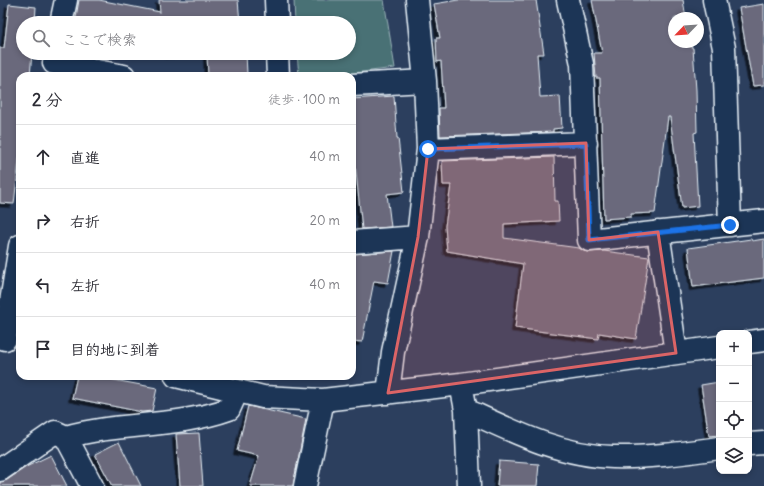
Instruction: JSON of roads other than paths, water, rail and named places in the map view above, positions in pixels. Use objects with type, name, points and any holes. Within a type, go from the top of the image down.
[{"type":"street","points":[[63,16],[66,0]]},
{"type":"street","points":[[276,0],[277,16]]},
{"type":"street","points":[[388,393],[393,352],[418,237],[428,149],[417,0]]},
{"type":"street","points":[[568,0],[582,64],[589,240],[764,221]]},
{"type":"street","points":[[714,0],[724,48],[730,225]]},
{"type":"street","points":[[277,60],[278,72]]},
{"type":"street","points":[[54,64],[101,72]]},
{"type":"street","points":[[356,85],[424,81]]},
{"type":"street","points":[[428,149],[586,144]]},
{"type":"street","points":[[658,232],[676,353]]},
{"type":"street","points":[[356,242],[418,237]]},
{"type":"street","points":[[8,339],[16,277]]},
{"type":"street","points":[[752,342],[764,340]]},
{"type":"street","points":[[191,380],[237,392],[270,397],[323,400],[461,384],[716,346]]},
{"type":"street","points":[[461,384],[466,410],[468,486]]},
{"type":"street","points":[[66,437],[86,432],[206,417],[229,410],[237,392]]},
{"type":"street","points":[[305,486],[323,400]]},
{"type":"street","points":[[466,410],[537,441],[560,449],[590,455],[612,458],[656,456],[716,448]]},
{"type":"street","points":[[0,470],[55,432],[66,437],[92,486]]},
{"type":"street","points":[[752,444],[764,442]]}]
